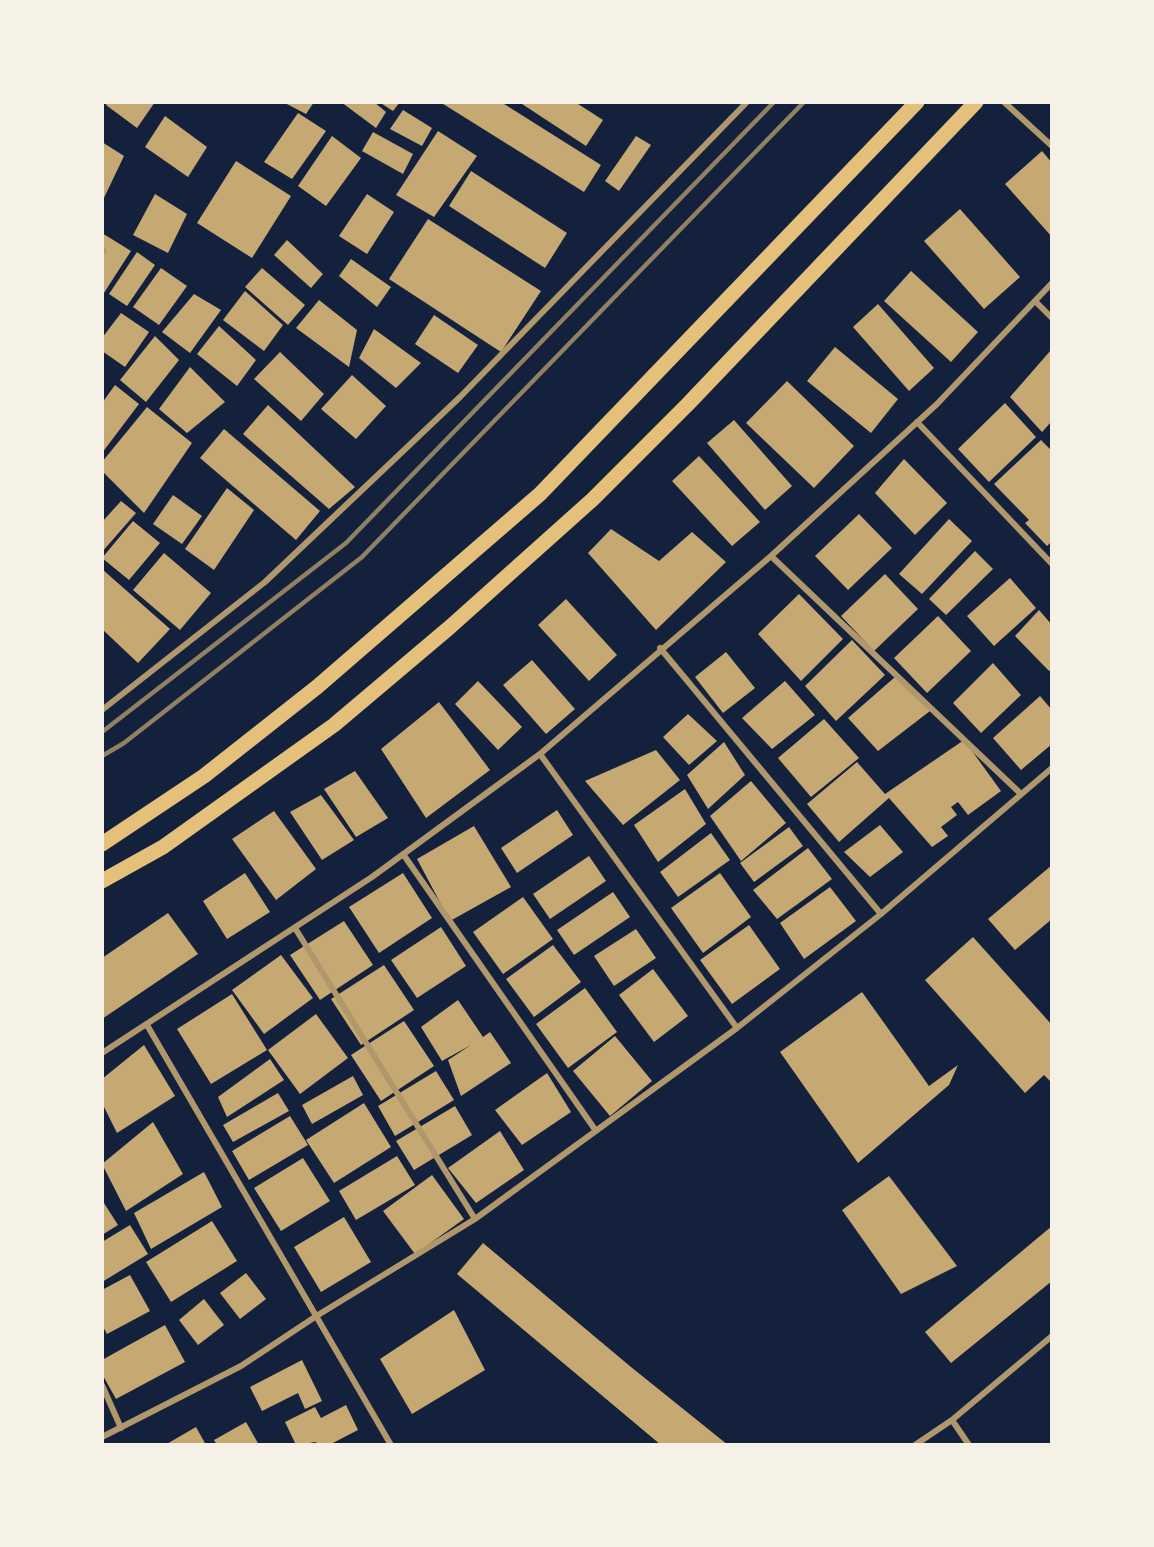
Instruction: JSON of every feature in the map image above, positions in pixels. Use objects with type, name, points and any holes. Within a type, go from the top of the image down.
[{"type":"main road","points":[[102,844],[204,776],[317,687],[540,494],[917,102]]},
{"type":"main road","points":[[102,881],[163,847],[334,725],[450,627],[593,499],[696,396],[976,102]]},
{"type":"street","points":[[102,710],[274,574],[460,397],[747,102]]},
{"type":"street","points":[[1004,102],[1052,146]]},
{"type":"street","points":[[102,1053],[295,928],[403,854],[540,754],[660,648],[771,556],[937,404],[1052,283]]},
{"type":"street","points":[[1035,301],[1052,318]]},
{"type":"street","points":[[917,422],[1052,564]]},
{"type":"street","points":[[771,556],[1021,794]]},
{"type":"street","points":[[660,648],[881,914]]},
{"type":"street","points":[[540,754],[737,1028]]},
{"type":"street","points":[[102,1437],[241,1366],[475,1219],[737,1028],[881,914],[1052,768]]},
{"type":"street","points":[[403,854],[596,1131]]},
{"type":"street","points":[[295,928],[475,1219]]},
{"type":"street","points":[[147,1025],[391,1445]]},
{"type":"street","points":[[915,1445],[952,1420],[1052,1336]]},
{"type":"street","points":[[102,1385],[121,1428]]},
{"type":"street","points":[[952,1420],[969,1445]]},
{"type":"building","points":[[108,102],[155,102],[137,128],[106,105]]},
{"type":"building","points":[[283,102],[314,102],[306,114]]},
{"type":"building","points":[[341,102],[374,102],[386,112],[376,128]]},
{"type":"building","points":[[379,102],[400,102],[393,111]]},
{"type":"building","points":[[440,102],[501,102],[601,165],[584,192]]},
{"type":"building","points":[[519,102],[575,102],[603,120],[586,146]]},
{"type":"building","points":[[403,110],[432,128],[422,146],[390,129]]},
{"type":"building","points":[[298,113],[326,131],[292,179],[264,162]]},
{"type":"building","points":[[165,116],[207,147],[188,177],[145,147]]},
{"type":"building","points":[[438,131],[477,156],[434,217],[396,195]]},
{"type":"building","points":[[373,132],[413,154],[403,174],[362,151]]},
{"type":"building","points":[[332,136],[361,158],[326,206],[298,186]]},
{"type":"building","points":[[636,136],[651,145],[619,191],[605,181]]},
{"type":"building","points":[[102,142],[124,156],[102,202]]},
{"type":"building","points":[[1042,151],[1052,163],[1052,237],[1005,184]]},
{"type":"building","points":[[236,161],[291,196],[252,258],[197,223]]},
{"type":"building","points":[[471,171],[567,233],[545,268],[449,206]]},
{"type":"building","points":[[155,194],[187,214],[168,253],[133,235]]},
{"type":"building","points":[[367,194],[394,212],[367,254],[339,236]]},
{"type":"building","points":[[960,209],[1020,277],[984,309],[924,241]]},
{"type":"building","points":[[428,219],[541,291],[501,352],[389,279]]},
{"type":"building","points":[[102,233],[131,251],[102,296]]},
{"type":"building","points":[[287,240],[323,274],[311,288],[274,255]]},
{"type":"building","points":[[137,252],[155,265],[127,306],[109,294]]},
{"type":"building","points":[[351,259],[391,287],[377,307],[339,276]]},
{"type":"building","points":[[161,268],[187,286],[159,325],[133,307]]},
{"type":"building","points":[[262,268],[305,305],[288,325],[245,287]]},
{"type":"building","points":[[911,271],[978,332],[951,362],[884,301]]},
{"type":"building","points":[[245,291],[283,325],[264,351],[223,320]]},
{"type":"building","points":[[194,294],[221,310],[190,353],[162,332]]},
{"type":"building","points":[[319,300],[357,330],[349,367],[296,328]]},
{"type":"building","points":[[878,304],[934,368],[909,391],[853,327]]},
{"type":"building","points":[[121,313],[149,332],[125,367],[102,351],[102,338]]},
{"type":"building","points":[[434,315],[478,345],[458,373],[415,344]]},
{"type":"building","points":[[219,326],[256,360],[237,386],[197,354]]},
{"type":"building","points":[[374,329],[421,363],[396,388],[359,358]]},
{"type":"building","points":[[155,336],[179,360],[146,402],[120,380]]},
{"type":"building","points":[[835,347],[898,399],[871,433],[807,381]]},
{"type":"building","points":[[1051,350],[1052,421],[1042,432],[1010,397]]},
{"type":"building","points":[[280,352],[324,394],[301,421],[254,379]]},
{"type":"building","points":[[190,367],[225,402],[187,433],[159,409]]},
{"type":"building","points":[[352,375],[386,406],[356,439],[321,409]]},
{"type":"building","points":[[787,381],[854,446],[814,488],[746,423]]},
{"type":"building","points":[[115,385],[139,404],[102,453],[102,403]]},
{"type":"building","points":[[1005,403],[1036,437],[989,482],[958,449]]},
{"type":"building","points":[[268,405],[355,487],[329,509],[243,434]]},
{"type":"building","points":[[147,407],[192,443],[144,513],[102,471],[102,462]]},
{"type":"building","points":[[734,420],[792,486],[765,510],[707,443]]},
{"type":"building","points":[[224,429],[320,511],[296,540],[200,458]]},
{"type":"building","points":[[1041,440],[1052,451],[1052,541],[1047,546],[1025,523],[1029,520],[994,484]]},
{"type":"building","points":[[699,456],[760,522],[732,546],[672,481]]},
{"type":"building","points":[[904,459],[947,503],[915,535],[875,493]]},
{"type":"building","points":[[227,488],[254,510],[214,570],[185,549]]},
{"type":"building","points":[[173,495],[202,516],[182,544],[153,524]]},
{"type":"building","points":[[121,501],[136,513],[102,552],[102,522]]},
{"type":"building","points":[[859,514],[892,548],[848,590],[815,556]]},
{"type":"building","points":[[949,519],[972,541],[922,594],[899,574]]},
{"type":"building","points":[[133,521],[160,543],[129,580],[102,558]]},
{"type":"building","points":[[611,529],[659,561],[692,532],[726,562],[656,630],[588,553]]},
{"type":"building","points":[[975,551],[993,569],[946,615],[929,599]]},
{"type":"building","points":[[164,553],[211,593],[180,630],[133,590]]},
{"type":"building","points":[[102,569],[170,629],[138,663],[102,629]]},
{"type":"building","points":[[885,574],[918,609],[874,651],[841,616]]},
{"type":"building","points":[[1010,578],[1036,608],[994,646],[967,616]]},
{"type":"building","points":[[799,594],[843,639],[801,681],[758,634]]},
{"type":"building","points":[[566,599],[617,655],[589,681],[538,625]]},
{"type":"building","points":[[1039,610],[1052,625],[1052,668],[1049,671],[1015,636]]},
{"type":"building","points":[[938,616],[971,651],[927,693],[894,658]]},
{"type":"building","points":[[852,640],[885,675],[836,721],[805,686]]},
{"type":"building","points":[[726,652],[755,688],[723,713],[695,677]]},
{"type":"building","points":[[532,660],[575,709],[546,734],[503,685]]},
{"type":"building","points":[[993,663],[1021,695],[981,733],[953,703]]},
{"type":"building","points":[[895,677],[930,711],[878,751],[848,718]]},
{"type":"building","points":[[478,681],[522,727],[498,750],[455,704]]},
{"type":"building","points":[[785,681],[815,715],[772,749],[742,718]]},
{"type":"building","points":[[1040,696],[1052,710],[1052,744],[1021,770],[993,738]]},
{"type":"building","points":[[439,702],[490,770],[426,818],[381,749]]},
{"type":"building","points":[[688,714],[717,741],[689,765],[663,737]]},
{"type":"building","points":[[824,719],[859,758],[811,797],[778,758]]},
{"type":"building","points":[[964,740],[1001,791],[968,815],[958,802],[951,807],[957,815],[941,827],[948,836],[932,847],[889,798],[839,842],[807,804],[857,762],[885,794]]},
{"type":"building","points":[[724,742],[745,775],[708,809],[687,775]]},
{"type":"building","points":[[656,750],[680,780],[623,825],[585,781]]},
{"type":"building","points":[[355,771],[388,818],[356,837],[324,789]]},
{"type":"building","points":[[751,781],[786,823],[741,861],[710,816]]},
{"type":"building","points":[[685,789],[706,824],[658,862],[634,825]]},
{"type":"building","points":[[321,795],[354,840],[322,860],[290,812]]},
{"type":"building","points":[[557,810],[573,835],[517,873],[501,848]]},
{"type":"building","points":[[274,811],[316,869],[276,900],[232,839]]},
{"type":"building","points":[[880,825],[903,852],[870,877],[844,852]]},
{"type":"building","points":[[474,826],[511,887],[450,921],[417,859]]},
{"type":"building","points":[[789,827],[803,846],[754,882],[740,863]]},
{"type":"building","points":[[711,833],[730,860],[678,897],[660,872]]},
{"type":"building","points":[[808,848],[832,879],[777,919],[753,890]]},
{"type":"building","points":[[589,856],[606,881],[550,919],[533,894]]},
{"type":"building","points":[[1052,865],[1052,919],[1015,950],[988,919]]},
{"type":"building","points":[[245,873],[270,912],[227,939],[203,901]]},
{"type":"building","points":[[403,873],[432,918],[379,953],[349,907]]},
{"type":"building","points":[[720,873],[751,917],[703,953],[671,908]]},
{"type":"building","points":[[830,887],[856,921],[804,959],[780,923]]},
{"type":"building","points":[[613,892],[630,917],[574,955],[557,930]]},
{"type":"building","points":[[523,897],[553,939],[503,974],[473,932]]},
{"type":"building","points":[[168,913],[198,954],[102,1019],[102,958]]},
{"type":"building","points":[[344,921],[373,965],[320,1000],[290,955]]},
{"type":"building","points":[[749,925],[780,969],[732,1004],[700,960]]},
{"type":"building","points":[[441,927],[466,966],[417,998],[391,960]]},
{"type":"building","points":[[636,929],[656,958],[614,986],[594,956]]},
{"type":"building","points":[[973,937],[1052,1025],[1052,1083],[1044,1075],[1025,1093],[925,980]]},
{"type":"building","points":[[553,945],[581,982],[534,1017],[506,979]]},
{"type":"building","points":[[281,955],[313,998],[264,1034],[232,990]]},
{"type":"building","points":[[384,965],[414,1010],[361,1045],[331,999]]},
{"type":"building","points":[[653,969],[688,1016],[654,1042],[619,995]]},
{"type":"building","points":[[585,988],[617,1032],[568,1068],[536,1024]]},
{"type":"building","points":[[862,992],[929,1086],[958,1065],[949,1085],[858,1163],[780,1052]]},
{"type":"building","points":[[232,994],[267,1050],[211,1084],[177,1029]]},
{"type":"building","points":[[458,1000],[483,1037],[490,1032],[511,1063],[461,1096],[448,1060],[471,1045],[442,1061],[421,1027]]},
{"type":"building","points":[[316,1014],[348,1058],[300,1094],[268,1050]]},
{"type":"building","points":[[404,1021],[434,1066],[381,1101],[351,1055]]},
{"type":"building","points":[[615,1036],[652,1081],[610,1116],[573,1071]]},
{"type":"building","points":[[144,1045],[175,1096],[117,1133],[102,1103],[102,1079]]},
{"type":"building","points":[[270,1059],[284,1080],[227,1117],[218,1097]]},
{"type":"building","points":[[436,1071],[454,1100],[395,1136],[378,1106]]},
{"type":"building","points":[[547,1073],[571,1112],[522,1145],[495,1110]]},
{"type":"building","points":[[353,1076],[363,1095],[312,1124],[302,1105]]},
{"type":"building","points":[[278,1093],[289,1111],[233,1142],[223,1125]]},
{"type":"building","points":[[364,1103],[391,1147],[334,1183],[306,1140]]},
{"type":"building","points":[[455,1106],[472,1135],[414,1170],[396,1141]]},
{"type":"building","points":[[290,1116],[308,1145],[249,1180],[232,1151]]},
{"type":"building","points":[[153,1122],[183,1174],[126,1211],[102,1164]]},
{"type":"building","points":[[500,1131],[524,1170],[476,1203],[448,1168]]},
{"type":"building","points":[[397,1156],[415,1185],[356,1220],[339,1191]]},
{"type":"building","points":[[303,1158],[330,1201],[281,1231],[254,1188]]},
{"type":"building","points":[[204,1172],[222,1207],[151,1249],[134,1213]]},
{"type":"building","points":[[432,1175],[464,1219],[415,1254],[383,1211]]},
{"type":"building","points":[[889,1176],[957,1266],[901,1294],[842,1210]]},
{"type":"building","points":[[102,1200],[118,1225],[102,1235]]},
{"type":"building","points":[[344,1217],[371,1262],[321,1292],[294,1247]]},
{"type":"building","points":[[212,1221],[237,1261],[171,1302],[146,1262]]},
{"type":"building","points":[[130,1225],[148,1254],[102,1282],[102,1242]]},
{"type":"building","points":[[1052,1226],[1052,1281],[951,1363],[925,1332]]},
{"type":"building","points":[[483,1243],[728,1445],[661,1445],[457,1274]]},
{"type":"building","points":[[246,1273],[266,1299],[240,1319],[220,1293]]},
{"type":"building","points":[[130,1275],[150,1311],[107,1334],[102,1325],[102,1290]]},
{"type":"building","points":[[204,1299],[224,1325],[198,1345],[179,1320]]},
{"type":"building","points":[[454,1310],[485,1370],[412,1414],[380,1359]]},
{"type":"building","points":[[165,1325],[185,1362],[116,1399],[102,1374],[102,1360]]},
{"type":"building","points":[[302,1360],[322,1401],[305,1409],[298,1393],[262,1411],[250,1387]]},
{"type":"building","points":[[346,1405],[358,1430],[329,1445],[317,1445],[316,1442],[296,1445],[285,1422],[315,1407],[321,1418]]},
{"type":"building","points":[[246,1422],[259,1445],[217,1445],[214,1440]]},
{"type":"building","points":[[196,1427],[206,1445],[165,1445]]},
{"type":"railway","points":[[102,732],[346,543],[774,102]]},
{"type":"railway","points":[[102,756],[124,743],[362,557],[804,102]]}]
